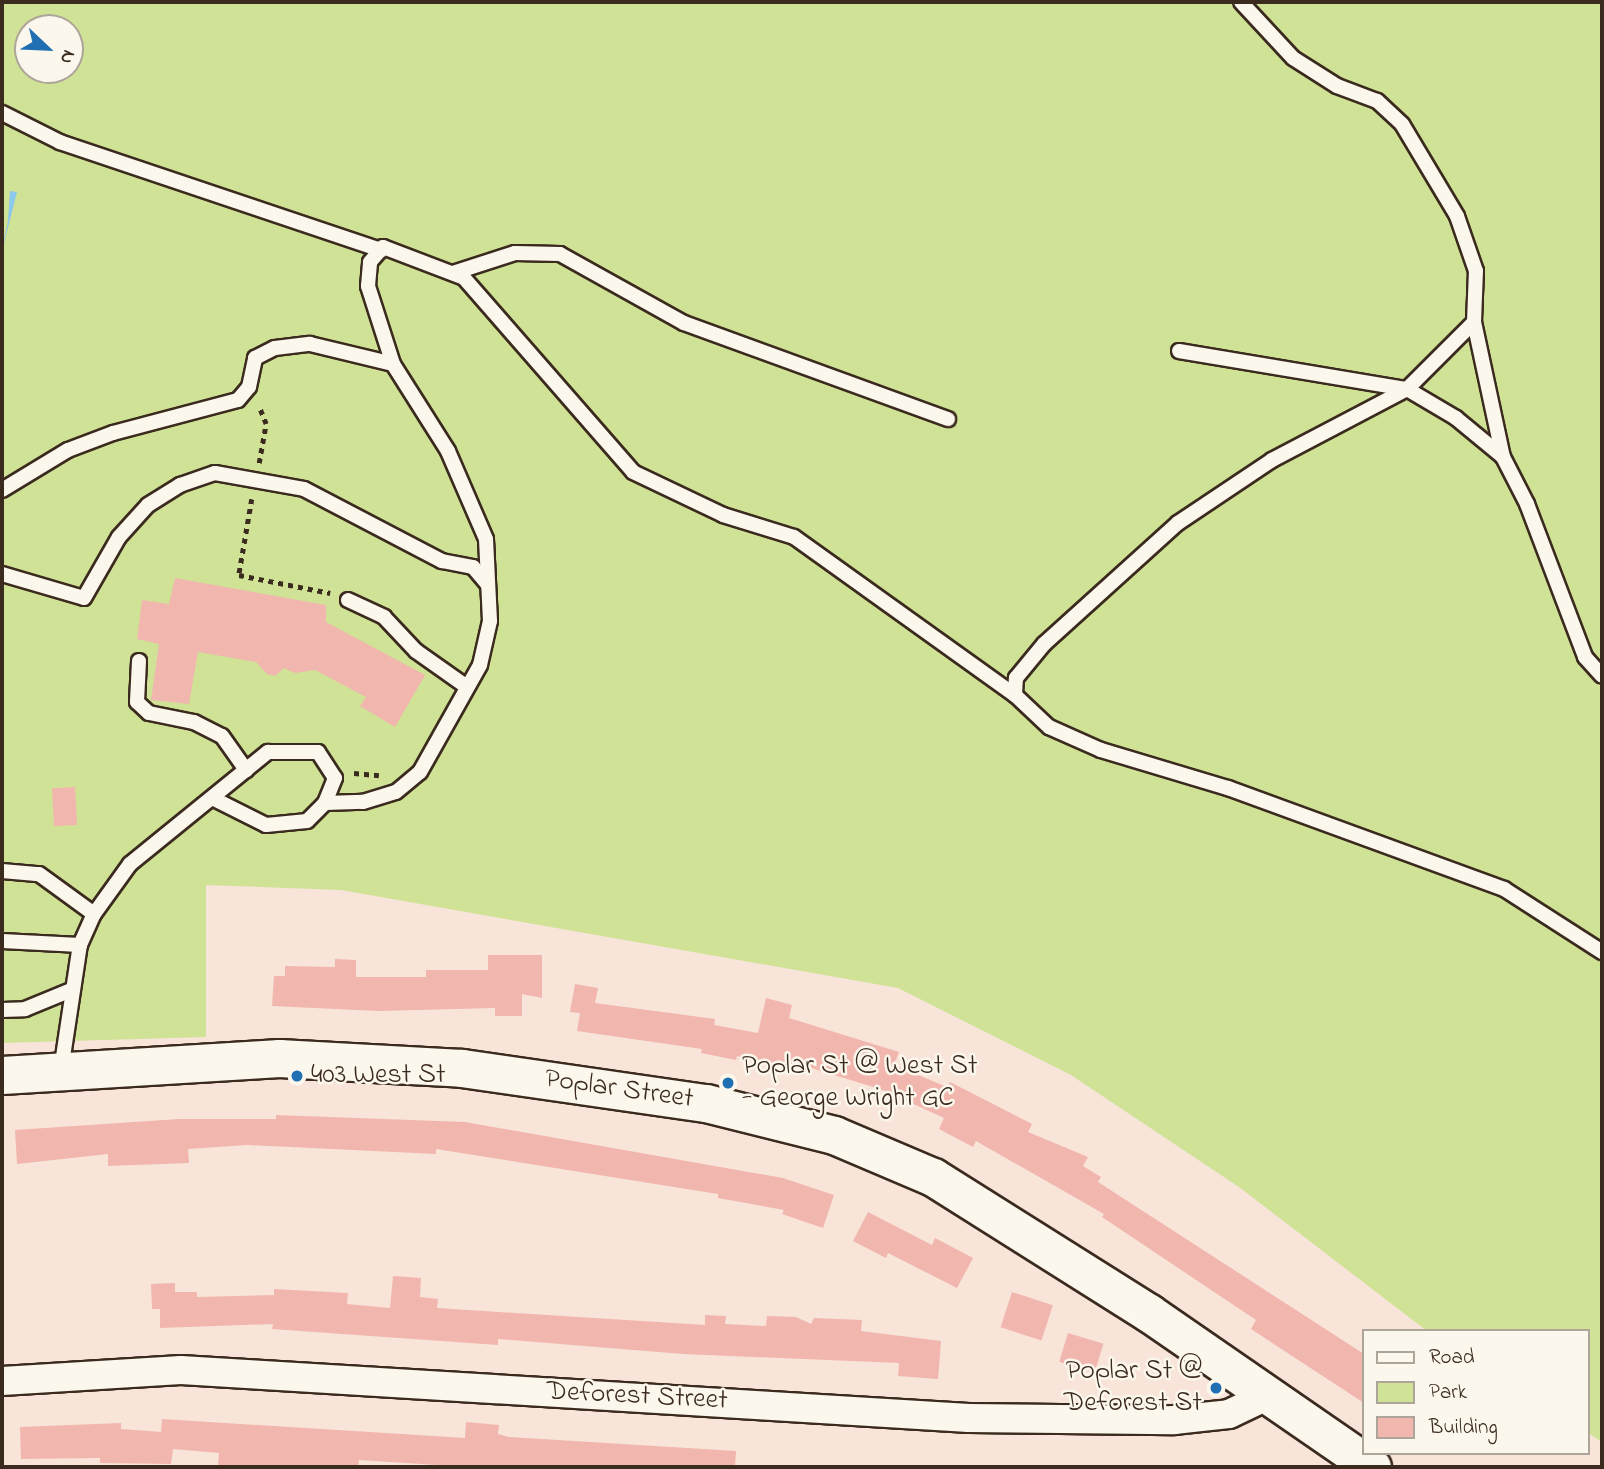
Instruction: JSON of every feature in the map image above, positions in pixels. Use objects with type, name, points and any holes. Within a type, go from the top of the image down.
[{"type":"street","name":"Poplar Street","points":[[2,1074],[279,1058],[462,1069],[706,1103],[834,1135],[933,1177],[1149,1313],[1372,1467]]},
{"type":"street","name":"Deforest Street","points":[[2,1381],[181,1370],[996,1418],[1174,1420],[1229,1414],[1269,1395]]},
{"type":"lane","points":[[1241,2],[1293,58],[1337,86],[1377,102],[1402,124],[1457,216],[1476,271],[1474,321],[1503,457],[1527,504],[1585,657],[1602,676]]},
{"type":"lane","points":[[2,113],[60,142],[381,250]]},
{"type":"lane","points":[[325,803],[363,802],[396,793],[420,772],[480,665],[490,621],[486,539],[448,451],[393,364],[368,286],[370,262],[383,247],[464,278],[633,472],[723,515],[794,537],[1015,695],[1049,727],[1101,750],[1228,788],[1504,889],[1602,952]]},
{"type":"lane","points":[[453,273],[515,253],[560,254],[684,323],[947,419]]},
{"type":"lane","points":[[1015,695],[1016,678],[1044,644],[1178,523],[1272,460],[1407,389],[1474,321]]},
{"type":"lane","points":[[2,490],[68,450],[113,433],[238,400],[250,383],[255,358],[275,348],[310,344],[393,364]]},
{"type":"lane","points":[[1179,351],[1407,389],[1456,418],[1503,457]]},
{"type":"lane","points":[[2,574],[84,598],[119,537],[148,505],[180,485],[215,473],[256,477],[304,489],[442,561],[473,567],[488,585]]},
{"type":"lane","points":[[348,600],[384,617],[416,651],[467,687]]},
{"type":"lane","points":[[139,661],[137,702],[149,713],[194,722],[222,736],[246,770]]},
{"type":"lane","points":[[61,1070],[71,990],[80,946],[94,914],[130,864],[214,799],[268,752],[318,752],[335,778],[325,803],[307,821],[266,825],[214,799]]},
{"type":"lane","points":[[2,871],[39,874],[94,914]]},
{"type":"lane","points":[[2,941],[80,946]]},
{"type":"lane","points":[[2,1010],[25,1009],[71,990]]},
{"type":"path","points":[[250,383],[266,424],[239,575],[348,600]]},
{"type":"green space","points":[[2,2],[1602,2],[1602,1442],[1590,1434],[1590,1329],[1424,1329],[1239,1187],[1071,1075],[898,988],[341,890],[206,885],[206,1037],[2,1043]]},
{"type":"water","points":[[10,191],[17,192],[2,251],[8,221]]},
{"type":"building","points":[[175,578],[326,605],[326,622],[425,675],[395,727],[360,706],[366,697],[315,670],[295,673],[284,668],[275,676],[267,674],[256,662],[198,652],[189,704],[151,700],[159,644],[137,639],[142,600],[169,604]]},
{"type":"building","points":[[75,787],[77,825],[54,826],[52,788]]},
{"type":"building","points":[[488,955],[542,955],[542,998],[522,994],[522,1016],[495,1016],[495,1008],[378,1011],[272,1006],[274,976],[285,976],[285,966],[335,967],[335,959],[356,960],[356,977],[426,977],[426,970],[488,970]]},
{"type":"building","points":[[575,984],[598,988],[595,1003],[715,1019],[714,1025],[758,1033],[766,998],[792,1005],[789,1018],[899,1052],[894,1065],[947,1087],[950,1082],[1032,1124],[1028,1132],[1088,1157],[1083,1166],[1101,1177],[1098,1182],[1362,1353],[1362,1402],[1251,1329],[1256,1320],[1102,1217],[1104,1214],[976,1141],[973,1147],[939,1129],[944,1118],[883,1090],[795,1063],[794,1070],[737,1056],[736,1060],[701,1053],[702,1049],[577,1031],[580,1013],[570,1012]]},
{"type":"building","points":[[276,1115],[465,1122],[783,1178],[834,1195],[823,1228],[782,1214],[784,1210],[718,1198],[718,1194],[436,1149],[436,1154],[247,1145],[188,1149],[189,1163],[108,1166],[108,1154],[17,1164],[15,1130],[179,1119],[276,1119]]},
{"type":"building","points":[[868,1212],[932,1245],[935,1238],[973,1258],[957,1288],[888,1253],[886,1258],[853,1241]]},
{"type":"building","points":[[393,1276],[421,1278],[420,1297],[438,1299],[437,1308],[705,1325],[705,1315],[726,1316],[725,1324],[766,1326],[767,1316],[796,1317],[811,1324],[814,1318],[862,1320],[861,1331],[941,1341],[938,1379],[898,1376],[899,1363],[683,1354],[498,1339],[498,1345],[272,1329],[273,1324],[160,1328],[160,1309],[152,1309],[151,1284],[175,1283],[175,1292],[197,1292],[197,1297],[274,1295],[274,1289],[348,1293],[347,1304],[390,1308]]},
{"type":"building","points":[[1012,1292],[1053,1305],[1041,1340],[1001,1327]]},
{"type":"building","points":[[1068,1333],[1103,1344],[1095,1373],[1059,1362]]},
{"type":"building","points":[[162,1419],[465,1438],[466,1422],[499,1425],[498,1434],[509,1437],[736,1451],[735,1467],[468,1467],[359,1460],[358,1467],[229,1467],[218,1466],[219,1453],[173,1449],[171,1464],[100,1463],[100,1458],[21,1459],[20,1427],[121,1423],[121,1429],[161,1432]]},
{"type":"place","name":"403 West St","points":[[297,1076]]},
{"type":"place","name":"Poplar St @ West St - George Wright GC","points":[[728,1083]]},
{"type":"place","name":"Poplar St @ Deforest St","points":[[1216,1388]]}]
